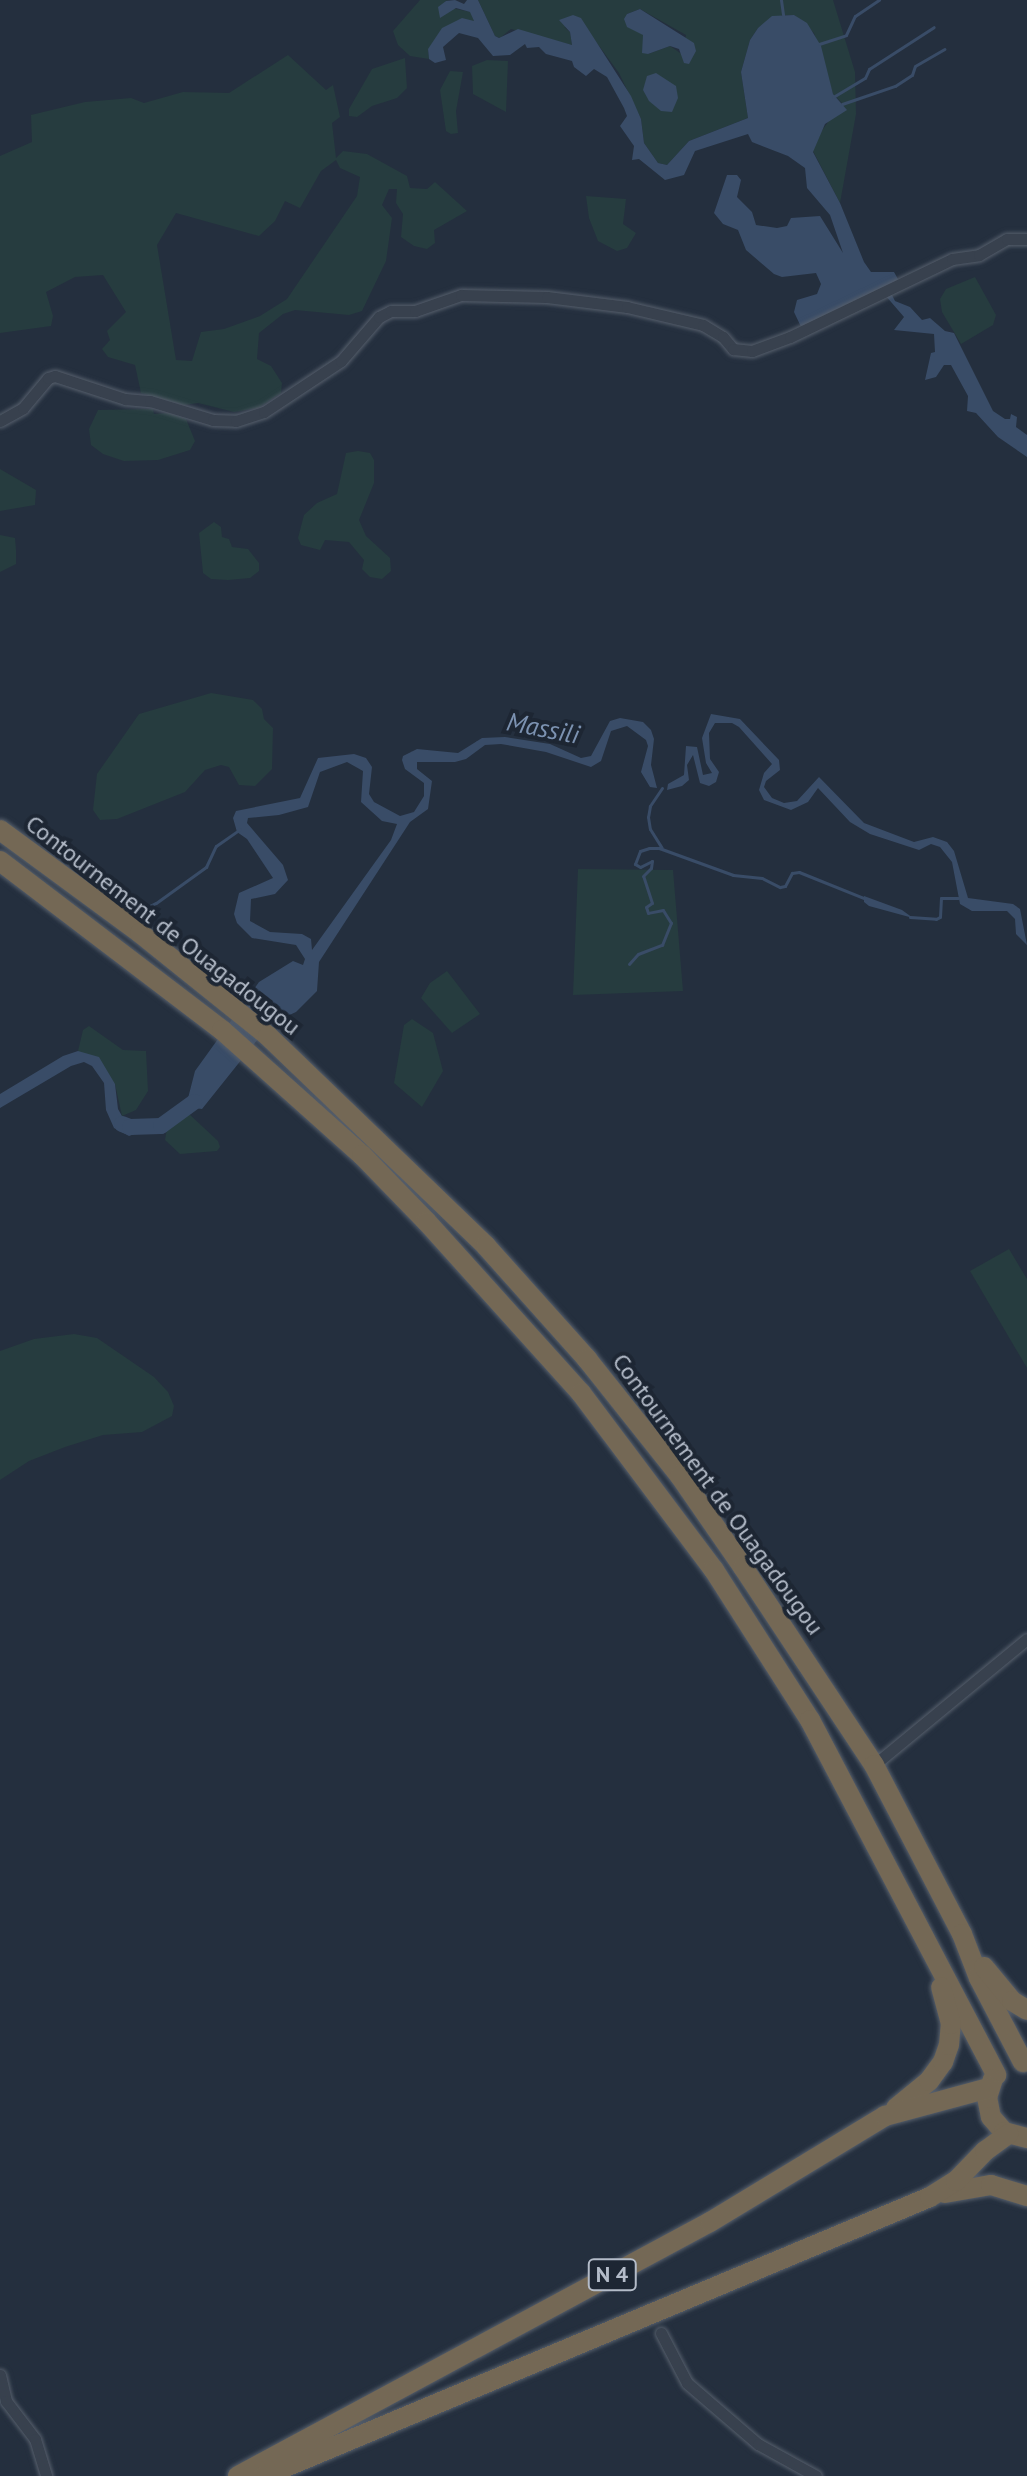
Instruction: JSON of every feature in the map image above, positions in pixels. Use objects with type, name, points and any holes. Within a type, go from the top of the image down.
[{"type":"highway","name":"Contournement de Ouagadougou","points":[[0,830],[140,933],[268,1036],[486,1246],[587,1359],[725,1541],[807,1659],[874,1765],[962,1934],[979,1978],[1025,2062]]},
{"type":"highway","name":"Contournement de Ouagadougou","points":[[0,861],[222,1030],[362,1155],[427,1222],[581,1393],[714,1570],[810,1720],[929,1949],[992,2081]]},
{"type":"highway","points":[[962,1934],[999,1987],[1027,2010]]},
{"type":"highway","points":[[885,2116],[929,2081],[943,2062],[949,2045],[951,2024],[947,2001],[935,1975],[929,1949]]},
{"type":"highway","name":"N 4","points":[[238,2476],[710,2222],[885,2116],[992,2081],[1008,2065],[1025,2062]]},
{"type":"highway","name":"N 4","points":[[992,2081],[991,2117],[1018,2136]]},
{"type":"highway","name":"N 4","points":[[264,2476],[930,2197],[956,2181],[985,2151],[1018,2136]]},
{"type":"highway","points":[[930,2197],[991,2185],[1016,2189],[1027,2196]]},
{"type":"street","points":[[0,421],[23,408],[48,378],[55,376],[125,399],[150,401],[213,420],[236,421],[264,412],[317,378],[352,350],[379,317],[391,311],[415,311],[461,295],[547,297],[627,307],[703,325],[723,337],[733,349],[752,351],[790,337],[952,259],[979,255],[1007,239],[1027,239]]},
{"type":"street","points":[[874,1765],[941,1713],[1026,1639]]},
{"type":"street","points":[[661,2333],[687,2383],[758,2444],[816,2476]]},
{"type":"street","points":[[0,2375],[6,2401],[35,2439],[46,2476]]},
{"type":"green space","points":[[420,0],[450,0],[445,1],[446,12],[451,8],[471,12],[474,21],[428,49],[429,59],[410,56],[398,45],[393,31]]},
{"type":"green space","points":[[478,0],[833,0],[855,72],[856,114],[840,203],[813,151],[815,140],[842,103],[833,94],[814,33],[794,15],[783,15],[758,28],[750,40],[741,72],[748,118],[689,141],[667,165],[658,163],[644,143],[641,119],[619,73],[591,35],[564,27],[570,32],[572,45],[511,29],[500,38],[495,36]],"holes":[[[640,9],[686,35],[683,55],[670,46],[648,54],[643,35],[627,14]]]},
{"type":"green space","points":[[288,55],[326,90],[333,85],[340,117],[332,123],[336,158],[343,151],[367,154],[407,176],[410,188],[427,189],[435,182],[467,211],[434,230],[435,243],[427,249],[414,246],[401,237],[403,214],[396,203],[397,189],[389,189],[382,205],[392,218],[386,261],[362,311],[349,315],[295,310],[283,314],[259,333],[257,359],[271,366],[282,383],[281,393],[258,408],[234,412],[198,403],[184,405],[141,393],[135,365],[108,357],[102,349],[110,340],[107,331],[126,312],[103,275],[75,277],[46,292],[53,316],[51,326],[0,333],[0,156],[32,142],[31,115],[85,102],[131,98],[144,103],[183,92],[229,93]],"holes":[[[336,160],[340,168],[360,177],[357,196],[287,299],[260,316],[224,329],[201,332],[192,361],[176,360],[157,245],[176,213],[259,236],[275,221],[285,201],[300,208],[321,171]]]},
{"type":"green space","points":[[405,58],[407,88],[397,98],[372,106],[357,117],[349,116],[349,109],[372,69]]},
{"type":"green space","points":[[487,60],[508,61],[506,112],[473,94],[472,66]]},
{"type":"green space","points":[[450,71],[463,72],[456,111],[458,133],[451,134],[446,131],[440,90]]},
{"type":"green space","points":[[586,196],[626,199],[623,224],[636,233],[627,248],[617,251],[598,241],[589,218]]},
{"type":"green space","points":[[975,277],[996,315],[993,325],[961,344],[942,312],[940,299],[946,289]]},
{"type":"green space","points":[[153,409],[154,414],[169,413],[186,419],[195,441],[190,450],[158,460],[124,461],[103,454],[91,445],[89,429],[98,410]]},
{"type":"green space","points":[[346,453],[370,453],[374,460],[374,483],[359,520],[366,536],[390,558],[391,571],[382,579],[370,577],[362,569],[364,560],[349,542],[325,540],[320,550],[301,545],[298,538],[304,515],[317,503],[337,494]]},
{"type":"green space","points":[[0,469],[36,490],[35,505],[0,511]]},
{"type":"green space","points":[[214,522],[221,527],[222,537],[229,539],[232,547],[248,549],[259,563],[259,571],[250,578],[211,579],[203,573],[199,533]]},
{"type":"green space","points":[[0,535],[15,538],[16,564],[0,572]]},
{"type":"green space","points":[[211,693],[253,700],[262,709],[264,719],[273,728],[272,769],[255,786],[239,785],[229,767],[221,765],[205,770],[185,792],[117,819],[100,820],[93,810],[97,774],[139,714]]},
{"type":"green space","points":[[578,869],[673,870],[683,991],[573,995]]},
{"type":"green space","points":[[447,971],[480,1014],[452,1033],[421,998],[430,983]]},
{"type":"green space","points":[[412,1019],[433,1033],[443,1071],[422,1107],[394,1083],[404,1025]]},
{"type":"green space","points":[[89,1026],[123,1050],[146,1051],[148,1091],[136,1110],[122,1116],[115,1084],[78,1051],[83,1030]]},
{"type":"green space","points":[[188,1113],[218,1141],[220,1147],[217,1151],[180,1154],[165,1140],[168,1122]]},
{"type":"green space","points":[[1009,1249],[1027,1279],[1027,1368],[970,1271]]},
{"type":"green space","points":[[74,1334],[97,1338],[154,1377],[168,1392],[174,1406],[172,1416],[142,1432],[103,1435],[65,1447],[29,1461],[0,1480],[0,1351],[34,1339]]},
{"type":"water","points":[[455,0],[464,4],[467,0],[478,0],[495,36],[499,38],[518,29],[572,45],[570,32],[559,20],[573,15],[581,18],[631,96],[641,119],[644,143],[658,163],[667,165],[689,141],[748,118],[741,72],[750,40],[758,28],[772,16],[794,15],[807,23],[821,46],[833,94],[847,110],[825,124],[813,152],[840,203],[864,262],[871,272],[894,272],[899,281],[802,329],[794,312],[797,300],[817,294],[821,284],[816,273],[782,277],[774,274],[746,250],[738,230],[723,224],[714,213],[727,175],[737,175],[741,180],[737,197],[752,212],[756,225],[777,228],[787,226],[791,218],[820,216],[843,253],[830,215],[807,188],[805,168],[788,156],[752,142],[748,134],[695,151],[684,175],[665,180],[639,159],[632,160],[634,146],[620,126],[627,116],[624,108],[607,77],[594,69],[586,76],[574,67],[572,61],[546,54],[539,47],[527,48],[525,44],[510,55],[493,56],[478,38],[459,33],[443,47],[446,60],[435,63],[429,59],[428,49],[442,28],[462,18],[474,21],[470,12],[456,8],[440,18],[438,7],[446,1]]},
{"type":"water","points":[[640,9],[694,43],[696,51],[689,64],[684,63],[679,49],[670,46],[648,54],[642,53],[643,35],[627,27],[624,19],[627,14]]},
{"type":"water","points":[[656,73],[676,86],[678,98],[672,112],[661,111],[649,101],[643,90],[647,76]]},
{"type":"water","points":[[891,293],[895,301],[910,307],[922,320],[930,318],[945,331],[954,333],[993,411],[1005,419],[1010,419],[1011,414],[1017,417],[1016,427],[1027,435],[1027,457],[998,437],[976,413],[967,411],[968,396],[951,365],[944,365],[936,377],[925,380],[931,353],[935,352],[934,334],[894,330],[904,317],[885,295]]},
{"type":"water","points":[[711,714],[740,719],[779,760],[780,770],[766,781],[764,787],[772,798],[784,803],[797,801],[819,777],[864,823],[914,842],[933,837],[947,842],[954,851],[968,898],[1013,904],[1020,909],[1027,945],[1016,934],[1015,919],[1007,911],[972,911],[960,904],[952,862],[940,847],[931,844],[919,850],[870,834],[850,822],[818,788],[808,802],[791,810],[764,800],[759,790],[764,773],[772,764],[732,723],[715,723],[709,733],[710,759],[719,772],[716,782],[709,786],[700,783],[693,755],[687,765],[689,780],[682,786],[667,790],[668,784],[684,775],[686,746],[697,747],[703,775],[712,773],[706,763],[702,738]]},
{"type":"water","points":[[620,718],[643,722],[651,730],[654,739],[651,765],[657,788],[650,787],[641,772],[648,746],[646,740],[627,726],[611,731],[601,761],[591,767],[546,752],[501,744],[485,745],[466,759],[455,762],[417,762],[417,769],[432,781],[428,809],[410,822],[319,962],[317,991],[296,1012],[270,1024],[202,1109],[194,1108],[180,1117],[178,1113],[186,1106],[195,1071],[259,982],[293,961],[303,965],[305,959],[296,945],[252,938],[237,923],[234,914],[239,893],[273,878],[247,839],[237,832],[233,818],[236,811],[300,798],[318,758],[354,754],[366,758],[372,767],[369,794],[374,802],[400,816],[414,812],[424,796],[424,783],[405,769],[402,760],[403,756],[417,749],[458,753],[482,738],[505,737],[550,744],[581,758],[591,756],[610,721]],"holes":[[[347,762],[363,771],[361,802],[382,821],[397,824],[391,840],[312,950],[311,939],[302,934],[270,932],[250,921],[251,899],[275,894],[288,880],[283,865],[247,823],[248,818],[279,815],[308,807],[320,772]]]},
{"type":"water","points":[[864,896],[902,910],[913,918],[869,906],[864,902]]},
{"type":"water","points":[[78,1051],[99,1057],[115,1084],[118,1109],[122,1116],[140,1124],[140,1131],[129,1136],[114,1128],[106,1110],[104,1083],[92,1066],[84,1062],[71,1066],[0,1108],[0,1094],[63,1056]]},
{"type":"waterway","points":[[781,0],[783,15]]},
{"type":"waterway","points":[[819,44],[846,35],[855,16],[879,0]]},
{"type":"waterway","points":[[833,97],[865,78],[869,69],[934,27]]},
{"type":"waterway","points":[[842,104],[895,86],[912,75],[915,66],[945,49]]},
{"type":"waterway","points":[[662,788],[650,806],[648,817],[650,829],[662,848]]},
{"type":"waterway","points":[[133,914],[156,903],[206,867],[216,846],[240,829]]},
{"type":"waterway","points":[[629,964],[638,954],[662,945],[671,923],[663,910],[648,913],[646,907],[652,903],[643,876],[651,868],[652,861],[640,867],[635,864],[640,851],[649,848],[659,848],[733,875],[762,878],[780,887],[785,886],[792,873],[799,872],[866,899]]},
{"type":"waterway","points":[[910,917],[936,919],[940,917],[941,898],[958,898]]},
{"type":"waterway","name":"Massili","points":[[122,1124],[130,1127],[161,1126],[194,1102]]}]
